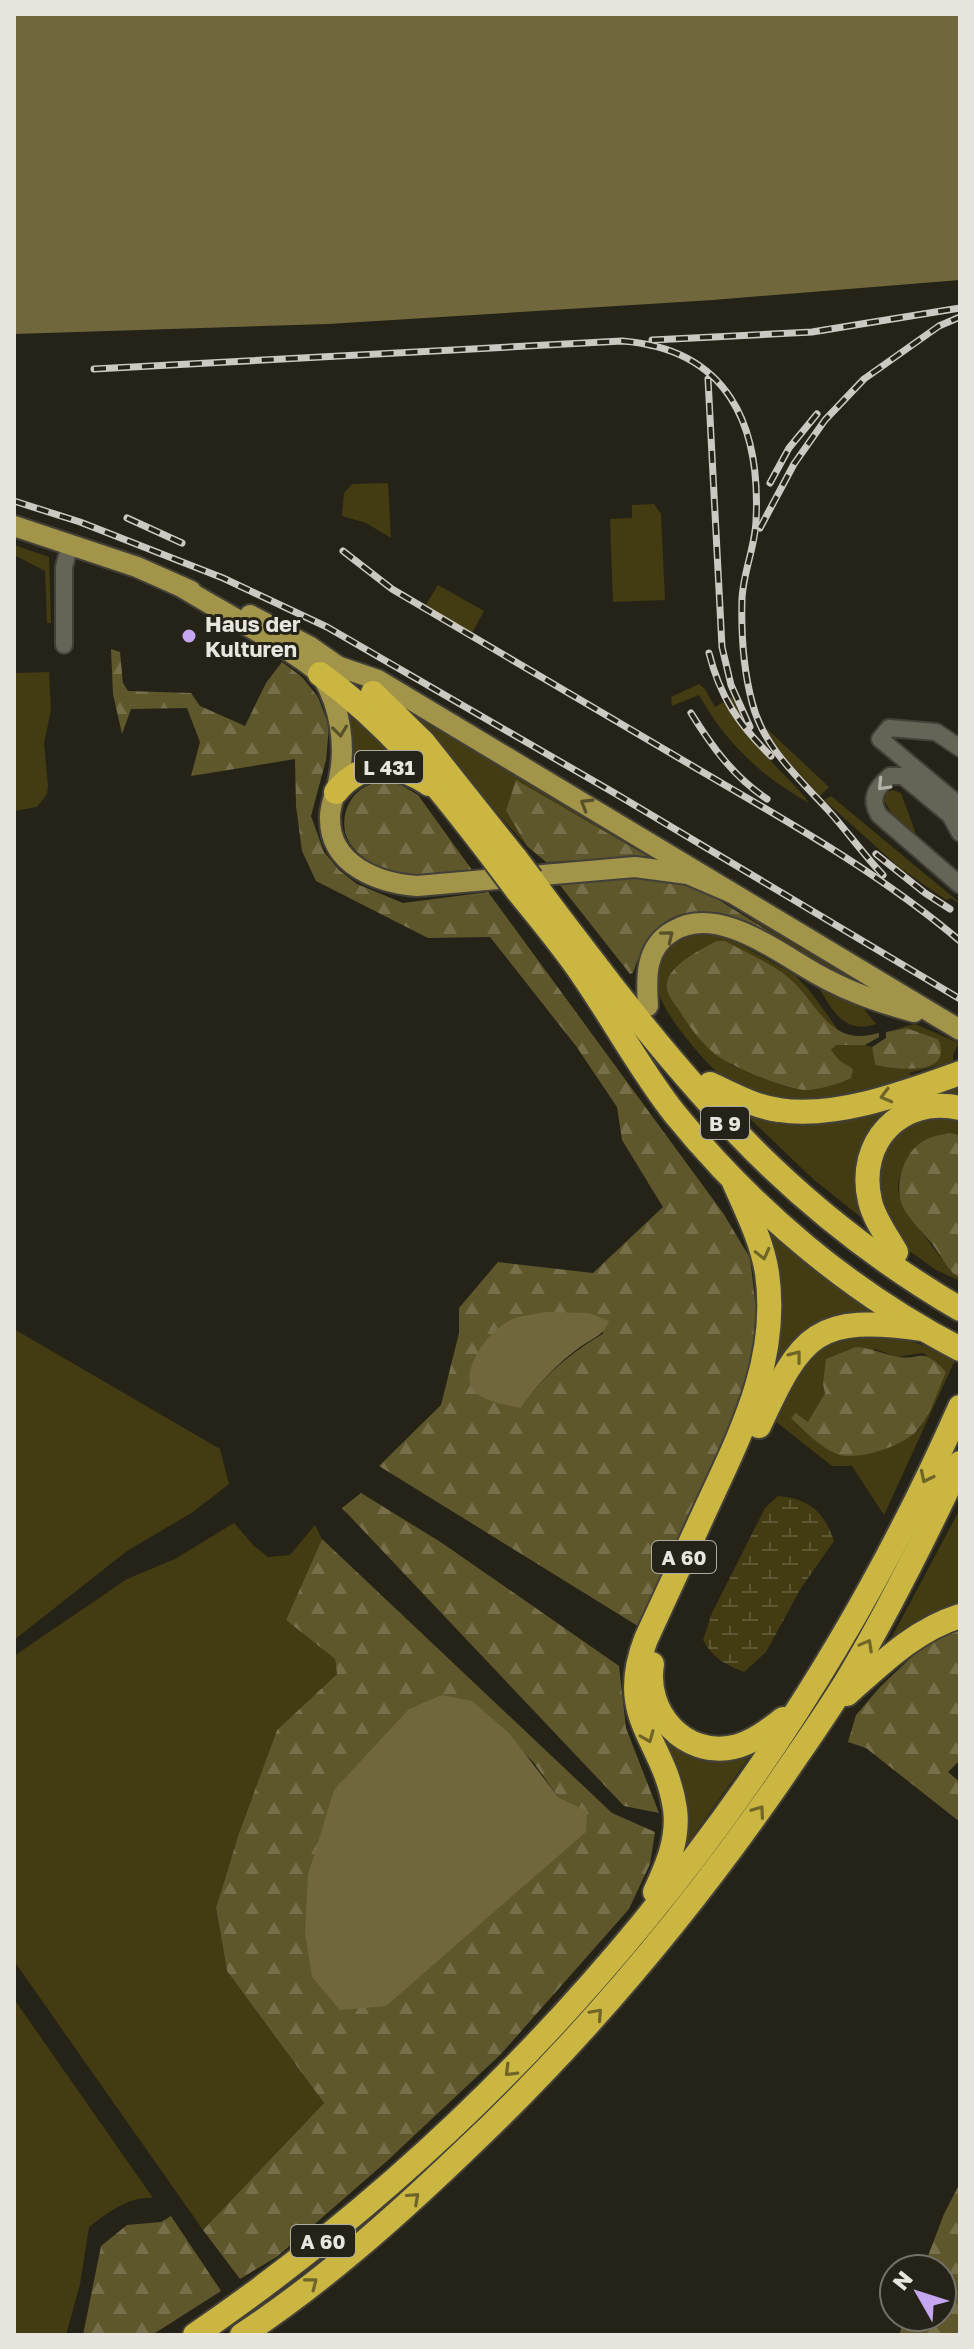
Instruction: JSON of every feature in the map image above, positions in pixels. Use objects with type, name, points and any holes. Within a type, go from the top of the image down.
[{"type":"highway","name":"B 9","points":[[329,670],[532,886],[665,1054],[757,1156],[860,1244],[960,1309]]},
{"type":"highway","name":"B 9","points":[[373,693],[423,742],[506,860]]},
{"type":"highway","name":"L 431","points":[[336,792],[356,774],[383,766],[407,771],[444,794]]},
{"type":"highway","name":"B 9","points":[[532,886],[593,989],[709,1131],[782,1205],[820,1238],[908,1303],[960,1332]]},
{"type":"highway","points":[[532,886],[577,922],[763,1144],[849,1219],[960,1293]]},
{"type":"highway","points":[[593,989],[660,1093],[734,1182],[843,1276],[923,1329],[960,1349]]},
{"type":"highway","name":"B 9","points":[[710,1084],[781,1111],[821,1111],[893,1095],[960,1073]]},
{"type":"highway","points":[[896,1252],[870,1203],[867,1172],[873,1148],[888,1127],[904,1114],[931,1106],[960,1108]]},
{"type":"highway","name":"A 60","points":[[637,1929],[667,1864],[674,1842],[675,1822],[670,1789],[638,1709],[635,1688],[637,1669],[646,1639],[752,1405],[768,1339],[769,1291],[764,1258],[734,1182]]},
{"type":"highway","points":[[798,1708],[760,1737],[739,1745],[713,1748],[692,1742],[670,1727],[658,1711],[650,1676],[656,1651],[783,1375],[801,1349],[821,1333],[850,1324],[886,1324],[923,1329]]},
{"type":"highway","name":"A 60","points":[[195,2335],[310,2253],[468,2113],[585,1991],[637,1929],[729,1809],[837,1645],[960,1407]]},
{"type":"highway","name":"A 60","points":[[246,2333],[355,2249],[419,2194],[533,2084],[661,1941],[729,1854],[828,1712],[888,1607],[960,1463]]},
{"type":"highway","points":[[828,1712],[911,1640],[941,1622],[960,1616]]},
{"type":"main road","name":"L 431","points":[[14,526],[137,567],[180,586],[373,693],[414,702]]},
{"type":"main road","name":"L 431","points":[[329,670],[368,675],[952,1025]]},
{"type":"main road","name":"L 431","points":[[329,670],[340,726],[341,766],[329,816],[335,842],[352,864],[384,881],[417,886],[635,867],[668,869],[730,892]]},
{"type":"main road","points":[[648,1006],[646,971],[657,946],[668,933],[704,921],[741,932],[828,980],[865,996],[952,1025]]},
{"type":"street","points":[[64,645],[64,567],[70,544]]},
{"type":"street","points":[[960,748],[936,732],[889,728],[880,739],[960,806]]},
{"type":"street","points":[[960,833],[950,815],[903,776],[890,776],[875,792],[873,802],[879,815],[960,885]]},
{"type":"green space","points":[[388,483],[391,538],[366,523],[342,516],[344,493],[352,484]]},
{"type":"green space","points":[[654,504],[661,514],[665,600],[613,602],[610,519],[632,518],[632,505]]},
{"type":"green space","points":[[14,545],[49,557],[51,623],[47,623],[45,571],[14,555]]},
{"type":"green space","points":[[438,585],[484,611],[472,633],[425,606]]},
{"type":"green space","points":[[111,649],[120,652],[123,683],[128,691],[191,693],[200,706],[245,726],[266,683],[282,662],[302,677],[318,697],[329,726],[326,760],[311,816],[324,852],[339,870],[357,884],[403,903],[488,892],[723,1213],[750,1258],[756,1308],[752,1364],[733,1423],[641,1628],[379,1466],[441,1405],[459,1333],[459,1308],[498,1262],[593,1273],[663,1207],[622,1140],[617,1107],[576,1046],[490,937],[428,938],[316,881],[302,851],[296,806],[295,759],[191,776],[200,742],[187,708],[131,709],[122,734],[113,694]],"holes":[[[545,1312],[604,1333],[558,1366],[521,1408]]]},
{"type":"green space","points":[[49,672],[51,710],[44,743],[47,794],[37,807],[14,811],[15,673]]},
{"type":"green space","points":[[699,684],[715,707],[732,697],[759,746],[809,803],[776,782],[746,757],[721,728],[699,695],[672,706],[671,697]]},
{"type":"green space","points":[[343,701],[405,760],[346,771]]},
{"type":"green space","points":[[398,703],[663,856],[660,862],[549,865],[546,862],[646,856],[506,811],[527,846]]},
{"type":"green space","points":[[766,728],[829,787],[820,796],[780,752]]},
{"type":"green space","points":[[516,780],[647,856],[546,862],[527,846],[506,811]]},
{"type":"green space","points":[[396,782],[418,795],[472,870],[396,873],[375,865],[355,850],[348,840],[344,823],[351,799],[371,784]]},
{"type":"green space","points":[[893,790],[901,793],[916,834],[892,814],[884,800],[887,792]]},
{"type":"green space","points":[[831,796],[960,904],[951,898],[946,900],[900,868],[824,800]]},
{"type":"green space","points":[[642,877],[674,881],[714,897],[816,961],[738,921],[712,914],[689,913],[667,921],[648,940],[630,974],[559,884]]},
{"type":"green space","points":[[740,912],[872,990],[830,975],[732,918],[806,955]]},
{"type":"green space","points":[[695,931],[726,936],[795,975],[839,1031],[822,1019],[790,979],[725,941],[731,1065],[803,1090],[822,1086],[853,1069],[838,1060],[831,1050],[836,1045],[872,1047],[875,1065],[915,1069],[938,1039],[906,1028],[894,1029],[915,1024],[959,1043],[953,1054],[953,1062],[909,1073],[916,1079],[856,1094],[800,1103],[776,1100],[742,1088],[722,1076],[703,1058],[675,1024],[659,994],[657,966],[663,953],[676,941]]},
{"type":"green space","points":[[717,941],[725,941],[783,973],[837,1029],[862,1036],[879,1033],[879,1037],[865,1045],[836,1045],[831,1050],[853,1069],[851,1078],[815,1089],[796,1089],[731,1064],[704,1044],[670,998],[667,983],[680,964]]},
{"type":"green space","points":[[824,986],[867,1004],[864,1009],[876,1024],[857,1026],[842,1019],[820,990]]},
{"type":"green space","points":[[906,1028],[938,1039],[941,1051],[938,1060],[931,1065],[908,1069],[875,1065],[872,1047],[886,1038],[886,1032]]},
{"type":"green space","points":[[960,1082],[960,1102],[886,1120],[868,1223],[813,1179],[741,1110]]},
{"type":"green space","points":[[960,1115],[960,1135],[936,1136],[914,1149],[903,1168],[898,1189],[915,1222],[960,1281],[936,1270],[904,1247],[878,1209],[875,1162],[903,1122]]},
{"type":"green space","points":[[949,1133],[960,1135],[960,1279],[905,1211],[899,1193],[902,1172],[910,1153],[925,1140]]},
{"type":"green space","points":[[761,1217],[809,1259],[887,1316],[826,1324],[806,1335],[784,1360],[765,1394],[652,1647],[647,1666],[649,1702],[665,1732],[695,1751],[715,1755],[757,1746],[676,1860],[681,1833],[677,1793],[647,1714],[643,1672],[649,1648],[753,1419],[769,1364],[775,1314],[774,1281],[758,1219]]},
{"type":"green space","points":[[14,1329],[220,1449],[229,1484],[193,1512],[127,1551],[14,1640]]},
{"type":"green space","points":[[880,1329],[956,1358],[884,1515],[852,1466],[832,1466],[770,1417],[783,1382],[838,1331]],"holes":[[[875,1349],[897,1357],[923,1353],[946,1372],[918,1431],[821,1445],[797,1413],[808,1423],[825,1393]]]},
{"type":"green space","points":[[856,1347],[903,1358],[925,1356],[946,1372],[928,1415],[913,1434],[883,1450],[849,1456],[826,1449],[791,1418],[796,1413],[808,1422],[825,1393],[826,1359]]},
{"type":"green space","points":[[361,1493],[442,1543],[619,1666],[626,1728],[659,1813],[624,1806],[342,1508]]},
{"type":"green space","points":[[778,1496],[799,1500],[814,1509],[826,1522],[834,1541],[801,1588],[766,1652],[744,1672],[720,1660],[703,1640],[712,1613],[765,1508]]},
{"type":"green space","points":[[960,1509],[960,1610],[887,1646]]},
{"type":"green space","points":[[234,1523],[268,1557],[290,1555],[315,1525],[322,1539],[286,1620],[335,1659],[337,1674],[277,1730],[239,1833],[216,1909],[227,1971],[324,2103],[203,2230],[14,1961],[14,1656],[127,1579],[175,1559]]},
{"type":"green space","points":[[322,1539],[612,1813],[655,1832],[650,1864],[629,1909],[501,2054],[387,2161],[278,2256],[240,2279],[203,2230],[324,2103],[227,1971],[216,1908],[239,1833],[277,1730],[337,1674],[335,1659],[286,1620]],"holes":[[[472,1701],[534,1763],[559,1798]]]},
{"type":"green space","points":[[960,1629],[960,1760],[948,1772],[960,1782],[960,1822],[866,1748],[848,1742],[856,1715],[880,1687],[921,1648]]},
{"type":"green space","points":[[14,1999],[153,2198],[127,2203],[89,2227],[80,2284],[66,2335],[14,2335]]},
{"type":"green space","points":[[960,2183],[960,2335],[899,2335],[958,2333],[958,2253],[929,2253]]},
{"type":"green space","points":[[171,2216],[221,2291],[152,2335],[83,2335],[101,2246],[127,2225],[161,2222]]},
{"type":"shaded area","points":[[14,14],[960,14],[960,280],[713,300],[328,324],[14,334]]},
{"type":"shaded area","points":[[545,1312],[589,1313],[609,1321],[601,1333],[548,1375],[521,1408],[495,1402],[477,1393],[469,1377],[471,1366],[488,1338],[513,1319]]},
{"type":"shaded area","points":[[442,1695],[472,1701],[509,1733],[559,1798],[587,1811],[586,1832],[386,2006],[340,2010],[312,1977],[305,1932],[308,1875],[334,1790],[409,1709]]},
{"type":"railway","points":[[652,340],[812,332],[960,308]]},
{"type":"railway","points":[[760,528],[794,464],[825,420],[864,379],[939,326],[960,317]]},
{"type":"railway","points":[[94,369],[622,341],[658,347],[688,359],[712,376],[731,398],[744,424],[752,454],[756,521],[743,589],[742,625],[746,676],[757,718],[783,760],[883,875]]},
{"type":"railway","points":[[708,379],[722,647],[731,685],[750,727]]},
{"type":"railway","points":[[770,483],[789,448],[817,414]]},
{"type":"railway","points":[[14,501],[80,522],[223,578],[327,627],[611,791],[960,999]]},
{"type":"railway","points":[[127,518],[182,543]]},
{"type":"railway","points":[[343,551],[392,589],[834,850],[899,893],[960,941]]},
{"type":"railway","points":[[709,653],[732,709],[771,756]]},
{"type":"railway","points":[[691,713],[724,760],[767,799]]},
{"type":"railway","points":[[876,854],[950,909]]},
{"type":"place","name":"Haus der Kulturen","points":[[189,636]]}]
